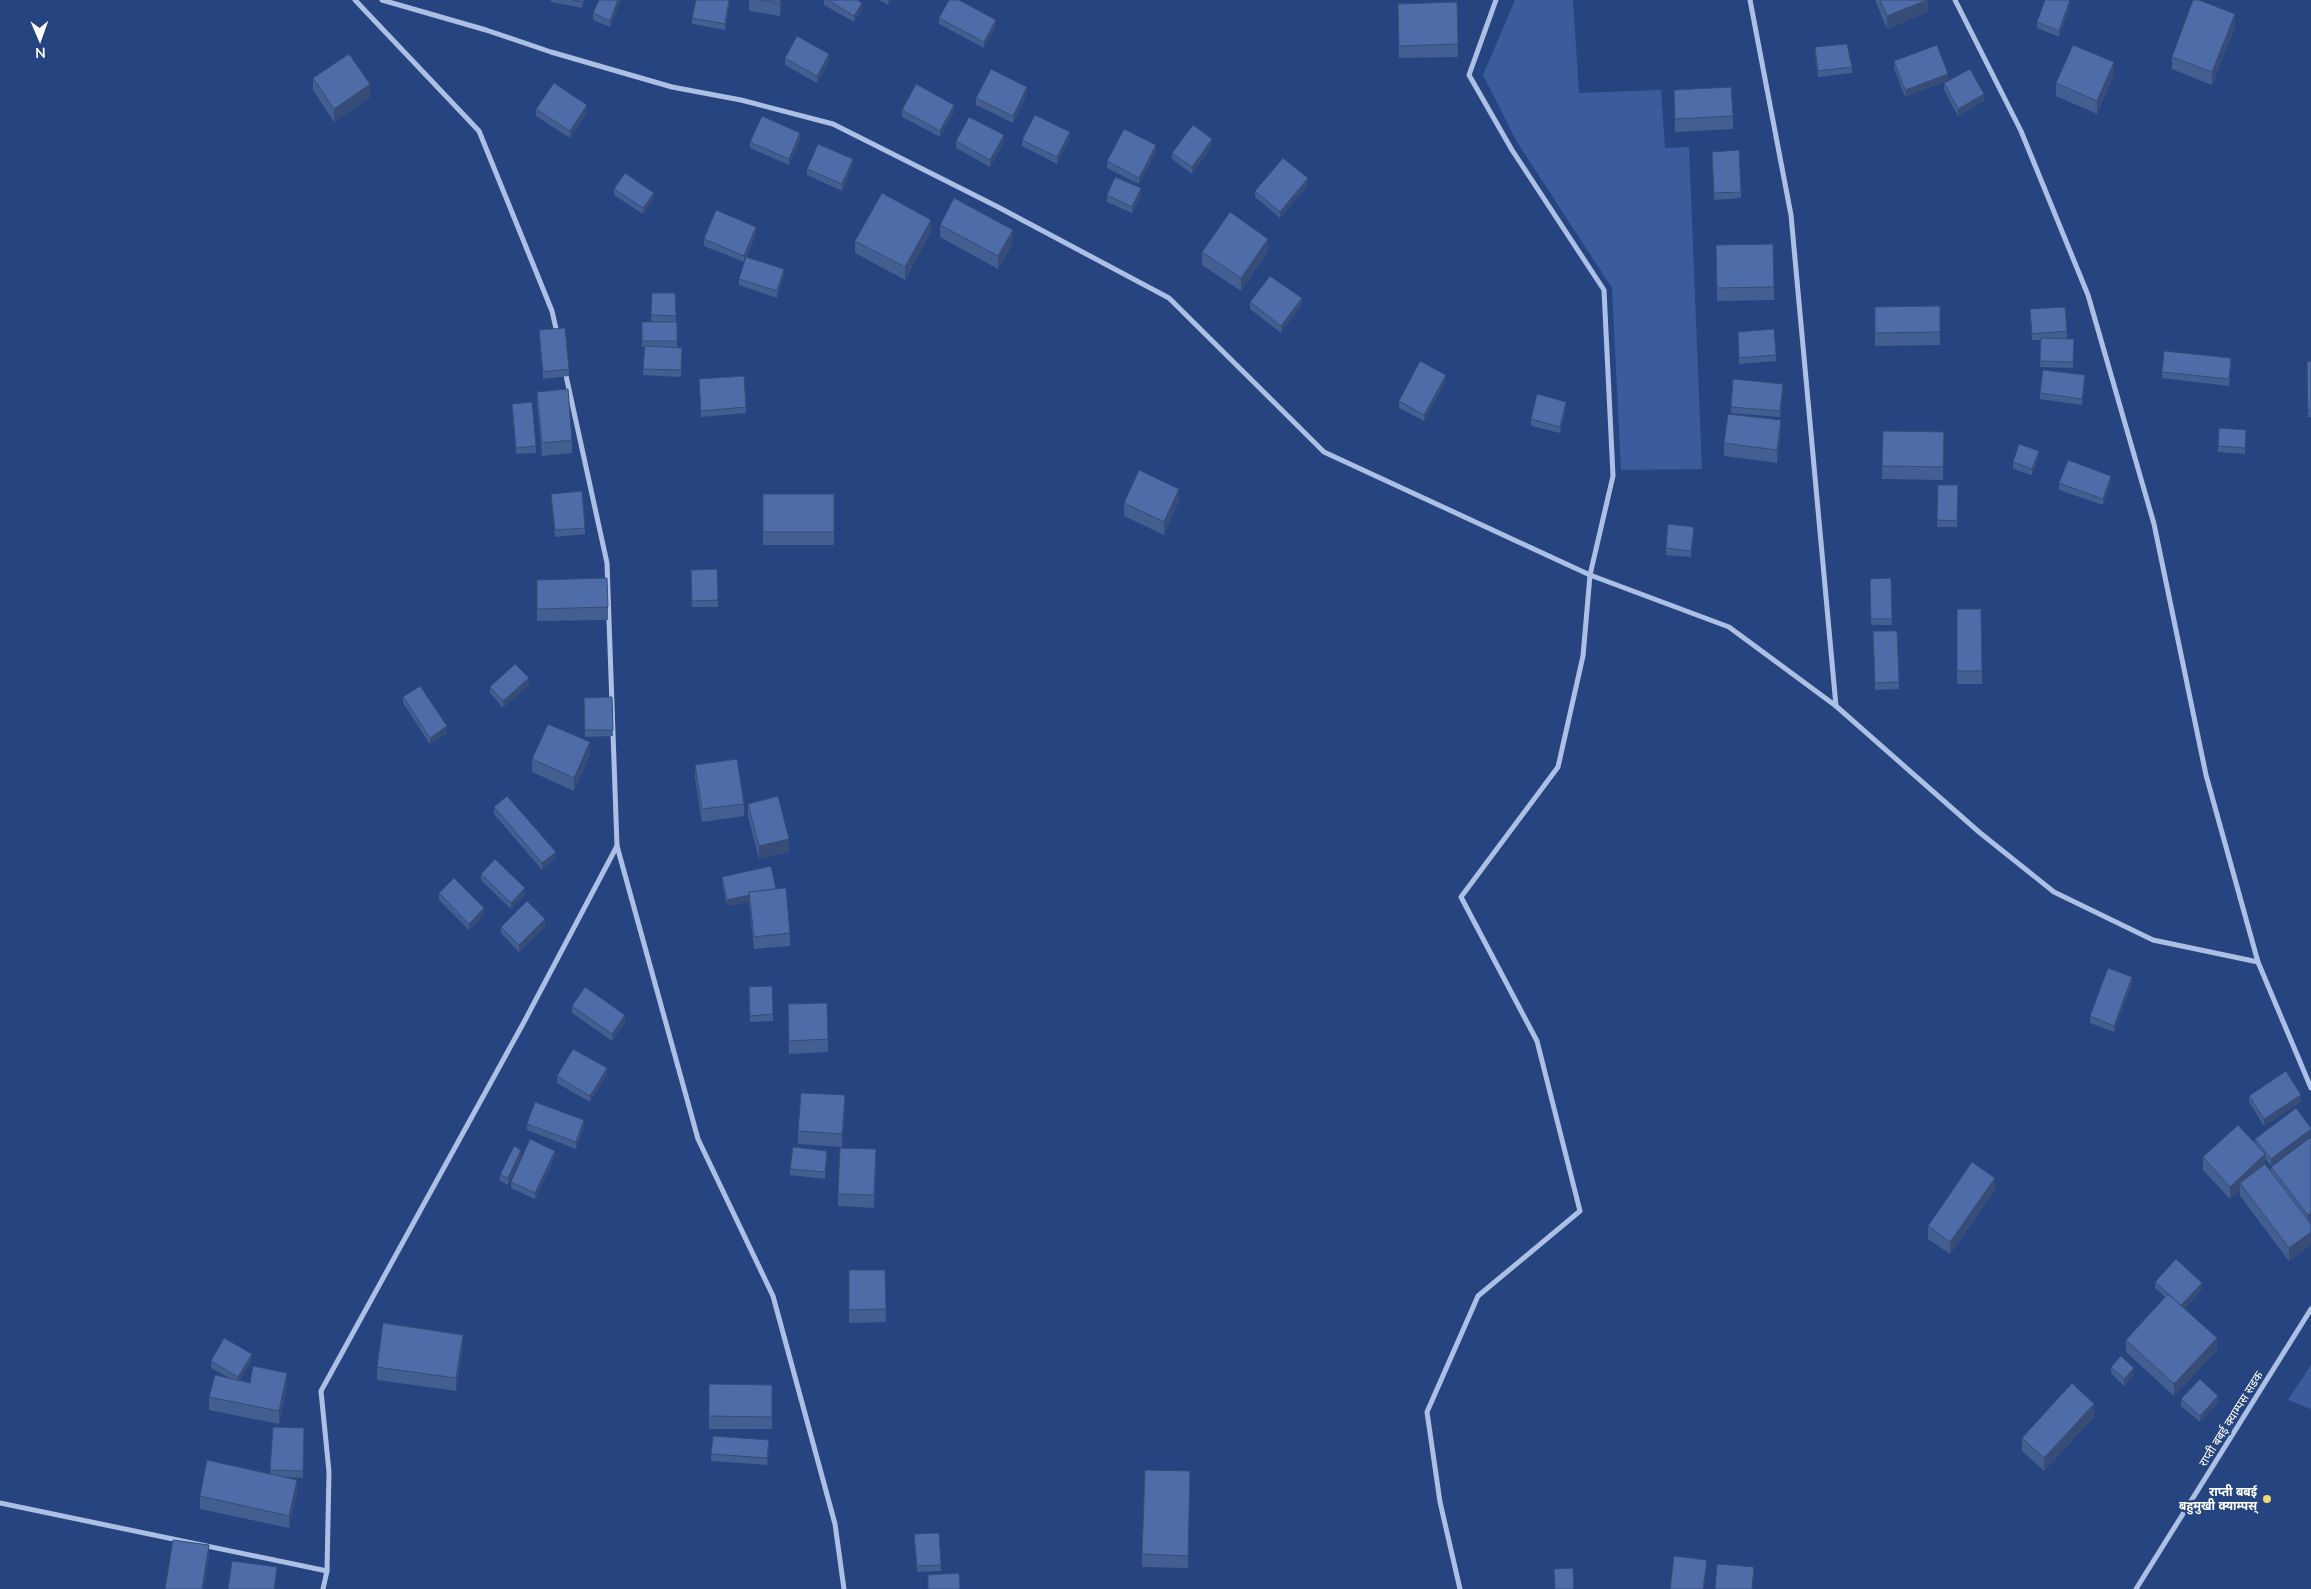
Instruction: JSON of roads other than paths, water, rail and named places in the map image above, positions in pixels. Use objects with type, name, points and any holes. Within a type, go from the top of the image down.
[{"type":"street","points":[[355,0],[479,131],[552,311],[558,340]]},
{"type":"street","points":[[382,0],[672,87],[741,100],[833,124],[998,207],[1169,298],[1324,452],[1590,575],[1729,627],[1836,706],[1980,832],[2054,892],[2153,940],[2258,962]]},
{"type":"street","points":[[1460,1589],[1440,1502],[1427,1412],[1478,1296],[1580,1211],[1537,1041],[1461,897],[1558,767],[1583,656],[1590,575],[1613,476],[1604,290],[1512,150],[1469,75],[1496,0]]},
{"type":"street","points":[[1750,0],[1791,215],[1836,706]]},
{"type":"street","points":[[1955,0],[2021,131],[2088,295],[2154,524],[2206,775],[2258,962],[2311,1088]]},
{"type":"street","points":[[562,360],[607,563],[617,846],[698,1139],[773,1296],[835,1524],[844,1589]]},
{"type":"street","points":[[323,1589],[327,1571],[329,1472],[321,1391],[524,1022],[617,846]]},
{"type":"street","name":"राप्ती बबई क्याम्पस सडक","points":[[2136,1589],[2311,1310]]},
{"type":"street","points":[[0,1503],[327,1571]]},
{"type":"place","name":"राप्ती बबई बहुमुखी क्याम्पस्","points":[[2267,1499]]}]
